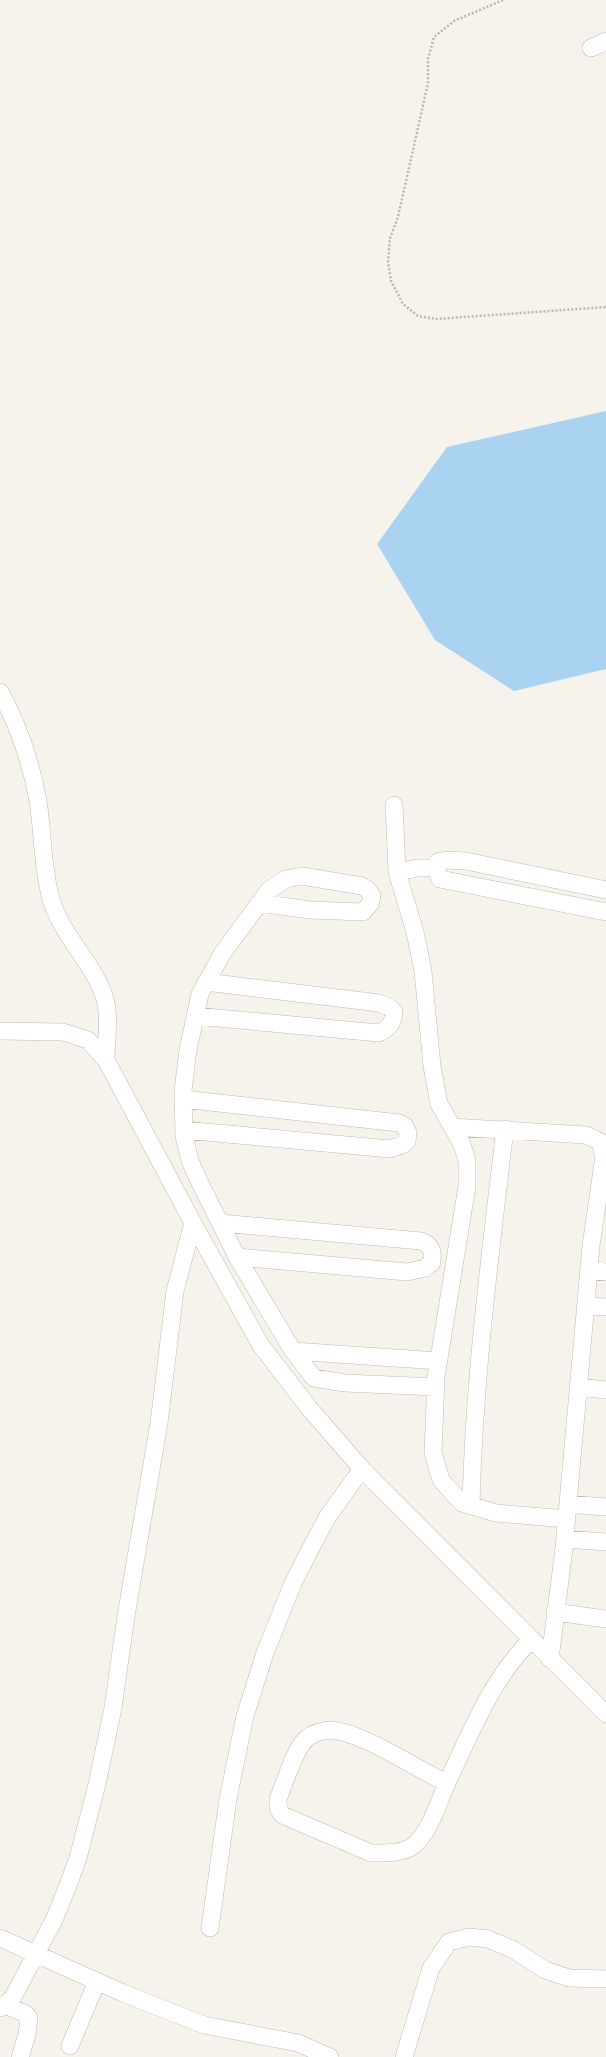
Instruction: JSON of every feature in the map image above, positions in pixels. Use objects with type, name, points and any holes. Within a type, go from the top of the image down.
[{"type":"street","points":[[0,692],[13,716],[27,753],[38,801],[49,894],[54,911],[96,979],[104,999],[106,1060]]},
{"type":"street","points":[[394,805],[397,872],[415,932],[423,971],[432,1066],[440,1104],[462,1144],[467,1161],[467,1186],[436,1387],[433,1453],[441,1480],[462,1503],[496,1514],[568,1511],[606,1507]]},
{"type":"street","points":[[606,890],[466,860],[446,860],[438,862],[436,868],[440,879],[606,912]]},
{"type":"street","points":[[397,872],[418,868],[436,868]]},
{"type":"street","points":[[259,903],[310,910],[363,912],[370,904],[372,896],[368,890],[362,886],[302,876],[286,879],[269,890],[259,903],[222,954],[200,994],[188,1050],[183,1099],[184,1130],[190,1161],[237,1257],[293,1351],[314,1378],[345,1383],[436,1387]]},
{"type":"street","points":[[196,1016],[378,1033],[389,1028],[393,1020],[394,1012],[389,1007],[379,1003],[206,982]]},
{"type":"street","points":[[0,1031],[63,1032],[88,1040],[106,1060],[193,1223],[260,1344],[309,1408],[362,1470],[606,1714]]},
{"type":"street","points":[[183,1099],[399,1123],[405,1126],[408,1132],[407,1141],[402,1145],[390,1149],[184,1130]]},
{"type":"street","points":[[452,1127],[586,1135],[599,1141],[604,1156],[589,1270],[568,1511],[550,1659]]},
{"type":"street","points":[[471,1506],[472,1441],[483,1315],[505,1129]]},
{"type":"street","points":[[2,2007],[12,1999],[54,1920],[78,1858],[113,1708],[126,1616],[159,1423],[175,1291],[193,1223]]},
{"type":"street","points":[[220,1223],[421,1241],[428,1244],[433,1251],[432,1262],[425,1268],[407,1272],[237,1257]]},
{"type":"street","points":[[589,1270],[606,1272]]},
{"type":"street","points":[[586,1306],[606,1307]]},
{"type":"street","points":[[293,1351],[439,1361]]},
{"type":"street","points":[[579,1388],[606,1390]]},
{"type":"street","points":[[210,1928],[234,1769],[245,1716],[265,1653],[293,1583],[314,1540],[328,1516],[362,1470]]},
{"type":"street","points":[[565,1539],[606,1542]]},
{"type":"street","points":[[556,1612],[606,1619]]},
{"type":"street","points":[[447,1783],[377,1746],[345,1733],[332,1730],[321,1731],[306,1740],[299,1748],[278,1799],[278,1808],[282,1815],[371,1853],[386,1853],[404,1850],[414,1845],[421,1837],[482,1711],[500,1678],[515,1655],[531,1640]]},
{"type":"street","points":[[404,2057],[431,1968],[449,1942],[469,1937],[488,1939],[514,1950],[545,1970],[569,1978],[606,1979]]},
{"type":"street","points":[[0,1938],[97,1981],[204,2025],[298,2043],[330,2057]]},
{"type":"street","points":[[70,2046],[97,1981]]},
{"type":"street","points":[[2,2007],[26,2014],[29,2018],[27,2035],[20,2057]]},
{"type":"path","points":[[503,0],[454,21],[434,37],[428,59],[428,83],[398,217],[390,238],[388,262],[391,281],[403,304],[418,316],[436,319],[606,307]]},
{"type":"water","points":[[606,411],[606,669],[514,691],[435,640],[377,544],[447,447]]}]
